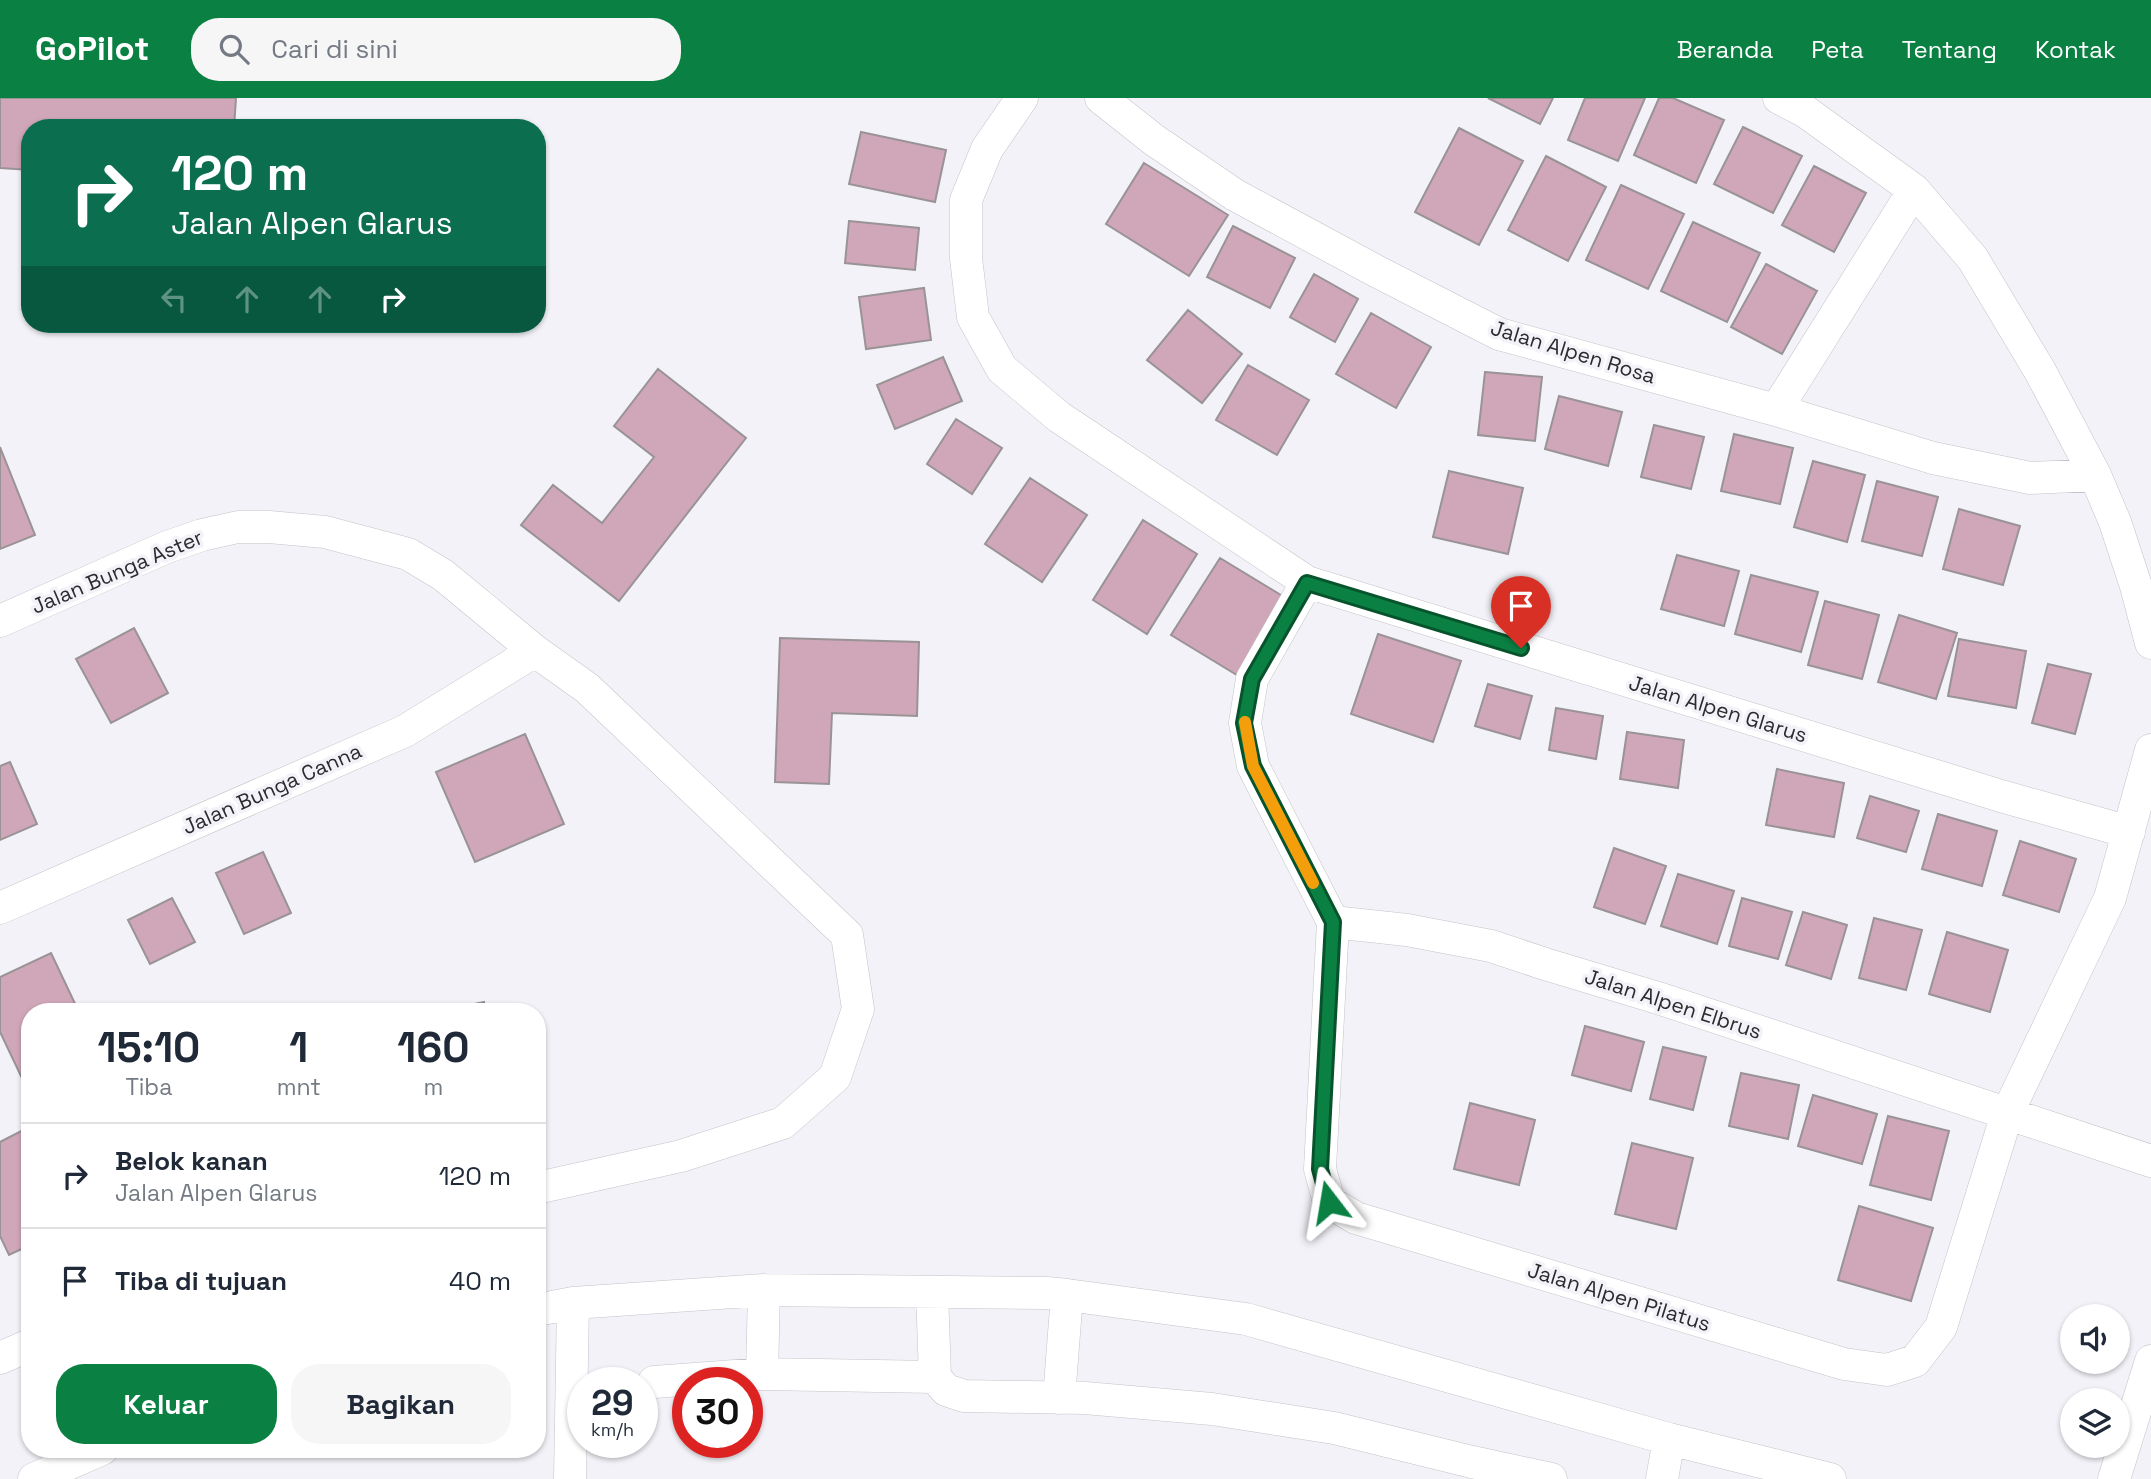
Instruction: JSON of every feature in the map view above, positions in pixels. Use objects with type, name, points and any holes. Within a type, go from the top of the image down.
[{"type":"street","name":"Jalan Alpen Glarus","points":[[1022,98],[987,149],[965,200],[965,258],[973,317],[1002,369],[1059,417],[1307,583],[2001,796],[2129,832]]},
{"type":"street","name":"Jalan Alpen Rosa","points":[[1101,98],[1154,140],[1235,195],[1499,334],[1776,410],[1933,458],[2030,478],[2095,475]]},
{"type":"street","points":[[1779,98],[1806,112],[1914,190],[1973,259],[2040,371],[2095,475],[2115,522],[2151,643]]},
{"type":"street","points":[[1776,410],[1914,190]]},
{"type":"street","name":"Jalan Bunga Aster","points":[[0,621],[178,543],[238,527],[325,532],[408,554],[443,575],[535,652],[587,688],[847,935],[858,1009],[835,1077],[783,1123],[681,1156],[546,1186]]},
{"type":"street","points":[[1307,583],[1252,679],[1244,723],[1253,766],[1333,922]]},
{"type":"street","name":"Jalan Bunga Canna","points":[[0,908],[405,731],[535,652]]},
{"type":"street","points":[[2007,1114],[2110,898],[2151,750]]},
{"type":"street","name":"Jalan Alpen Elbrus","points":[[1333,922],[1407,930],[1491,946],[1658,998],[2151,1161]]},
{"type":"street","name":"Jalan Alpen Pilatus","points":[[1333,922],[1320,1169],[1329,1202],[1356,1219],[1844,1364],[1886,1370],[1915,1361],[1941,1327],[2007,1114]]},
{"type":"street","points":[[762,1367],[764,1290]]},
{"type":"street","points":[[546,1308],[573,1303],[764,1290],[1067,1295],[1246,1319],[1669,1439],[1830,1479]]},
{"type":"street","points":[[932,1292],[935,1377],[946,1390],[964,1396],[1085,1398],[1212,1409],[1334,1428],[1551,1479]]},
{"type":"street","points":[[1059,1398],[1067,1295]]},
{"type":"street","points":[[570,1479],[573,1303]]},
{"type":"street","points":[[0,1358],[21,1349]]},
{"type":"street","points":[[2114,1479],[2151,1361]]},
{"type":"street","points":[[763,1374],[935,1377]]},
{"type":"street","points":[[1662,1479],[1669,1439]]},
{"type":"street","points":[[34,1479],[82,1458]]},
{"type":"building","points":[[0,98],[236,98],[235,119],[21,119],[21,169],[0,168]]},
{"type":"building","points":[[1488,98],[1553,98],[1540,124]]},
{"type":"building","points":[[1585,98],[1645,98],[1618,161],[1568,140]]},
{"type":"building","points":[[1659,98],[1673,98],[1724,120],[1696,183],[1634,155]]},
{"type":"building","points":[[1743,127],[1802,156],[1773,213],[1714,184]]},
{"type":"building","points":[[1459,128],[1523,161],[1479,245],[1415,212]]},
{"type":"building","points":[[861,132],[946,150],[935,202],[849,184]]},
{"type":"building","points":[[1546,156],[1606,187],[1568,261],[1508,230]]},
{"type":"building","points":[[1144,163],[1228,215],[1189,276],[1106,224]]},
{"type":"building","points":[[1814,166],[1866,193],[1834,252],[1782,225]]},
{"type":"building","points":[[1621,185],[1684,214],[1648,289],[1586,260]]},
{"type":"building","points":[[849,221],[919,228],[915,270],[845,263]]},
{"type":"building","points":[[1693,222],[1760,253],[1727,322],[1661,291]]},
{"type":"building","points":[[1233,226],[1295,258],[1270,308],[1207,277]]},
{"type":"building","points":[[1766,264],[1817,291],[1782,354],[1731,327]]},
{"type":"building","points":[[1314,274],[1358,299],[1335,342],[1290,317]]},
{"type":"building","points":[[924,288],[931,340],[866,349],[859,297]]},
{"type":"building","points":[[1188,310],[1242,354],[1202,403],[1147,360]]},
{"type":"building","points":[[1371,313],[1431,347],[1396,408],[1336,374]]},
{"type":"building","points":[[943,357],[962,401],[895,429],[877,385]]},
{"type":"building","points":[[1248,365],[1309,400],[1277,455],[1216,420]]},
{"type":"building","points":[[658,369],[746,438],[619,601],[521,525],[553,485],[602,523],[654,457],[614,426]]},
{"type":"building","points":[[1485,372],[1542,377],[1535,441],[1478,435]]},
{"type":"building","points":[[1559,396],[1622,412],[1608,466],[1545,449]]},
{"type":"building","points":[[956,419],[1002,448],[972,494],[927,464]]},
{"type":"building","points":[[1654,425],[1704,437],[1691,489],[1641,477]]},
{"type":"building","points":[[1734,434],[1793,448],[1780,504],[1721,491]]},
{"type":"building","points":[[0,447],[35,535],[0,549]]},
{"type":"building","points":[[1813,461],[1865,475],[1847,542],[1794,527]]},
{"type":"building","points":[[1449,471],[1523,488],[1508,554],[1433,537]]},
{"type":"building","points":[[1030,478],[1087,515],[1042,582],[985,544]]},
{"type":"building","points":[[1877,481],[1938,497],[1922,556],[1862,541]]},
{"type":"building","points":[[1959,509],[2020,526],[2003,585],[1943,569]]},
{"type":"building","points":[[1143,520],[1197,554],[1147,634],[1093,600]]},
{"type":"building","points":[[1677,555],[1739,571],[1724,626],[1661,609]]},
{"type":"building","points":[[1220,558],[1289,600],[1240,677],[1171,635]]},
{"type":"building","points":[[1751,575],[1818,592],[1801,652],[1735,634]]},
{"type":"building","points":[[1825,601],[1879,615],[1862,679],[1808,665]]},
{"type":"building","points":[[1899,615],[1957,633],[1936,699],[1878,682]]},
{"type":"building","points":[[134,628],[168,693],[111,723],[76,659]]},
{"type":"building","points":[[1378,634],[1461,661],[1433,742],[1351,714]]},
{"type":"building","points":[[780,638],[919,642],[917,716],[832,713],[829,784],[775,782]]},
{"type":"building","points":[[1959,639],[2026,651],[2016,708],[1948,696]]},
{"type":"building","points":[[2048,664],[2091,674],[2075,734],[2032,723]]},
{"type":"building","points":[[1488,684],[1532,696],[1520,739],[1475,726]]},
{"type":"building","points":[[1556,708],[1603,716],[1596,759],[1549,750]]},
{"type":"building","points":[[1627,732],[1684,740],[1678,788],[1620,779]]},
{"type":"building","points":[[525,734],[564,824],[475,862],[436,772]]},
{"type":"building","points":[[10,762],[37,824],[0,840],[0,766]]},
{"type":"building","points":[[1777,769],[1844,783],[1834,837],[1766,825]]},
{"type":"building","points":[[1870,796],[1919,811],[1906,852],[1857,838]]},
{"type":"building","points":[[1938,814],[1997,831],[1982,886],[1922,869]]},
{"type":"building","points":[[2020,841],[2076,859],[2059,912],[2003,895]]},
{"type":"building","points":[[1614,848],[1666,866],[1645,924],[1594,907]]},
{"type":"building","points":[[263,852],[291,913],[244,934],[216,873]]},
{"type":"building","points":[[1678,874],[1734,891],[1717,944],[1661,926]]},
{"type":"building","points":[[172,898],[195,942],[150,964],[128,920]]},
{"type":"building","points":[[1742,898],[1792,912],[1778,959],[1729,946]]},
{"type":"building","points":[[1803,912],[1847,925],[1831,979],[1786,965]]},
{"type":"building","points":[[1874,918],[1922,930],[1906,990],[1859,978]]},
{"type":"building","points":[[1947,932],[2008,950],[1990,1012],[1929,994]]},
{"type":"building","points":[[51,953],[75,1003],[21,1003],[21,1076],[0,1032],[0,977]]},
{"type":"building","points":[[1585,1026],[1644,1042],[1631,1091],[1572,1075]]},
{"type":"building","points":[[1663,1047],[1706,1057],[1693,1110],[1650,1099]]},
{"type":"building","points":[[1741,1073],[1799,1085],[1788,1139],[1729,1126]]},
{"type":"building","points":[[1813,1095],[1877,1114],[1862,1164],[1798,1146]]},
{"type":"building","points":[[1470,1103],[1535,1120],[1519,1185],[1454,1169]]},
{"type":"building","points":[[1888,1116],[1949,1131],[1931,1200],[1870,1185]]},
{"type":"building","points":[[21,1131],[21,1249],[9,1255],[0,1236],[0,1142]]},
{"type":"building","points":[[1632,1143],[1693,1158],[1676,1229],[1615,1214]]},
{"type":"building","points":[[1859,1206],[1933,1228],[1911,1301],[1838,1280]]},
{"type":"slow traffic","points":[[1245,722],[1253,766],[1313,883]]},
{"type":"route","points":[[1329,1202],[1320,1169],[1333,922],[1253,766],[1244,723],[1252,679],[1307,583],[1521,648]]}]
